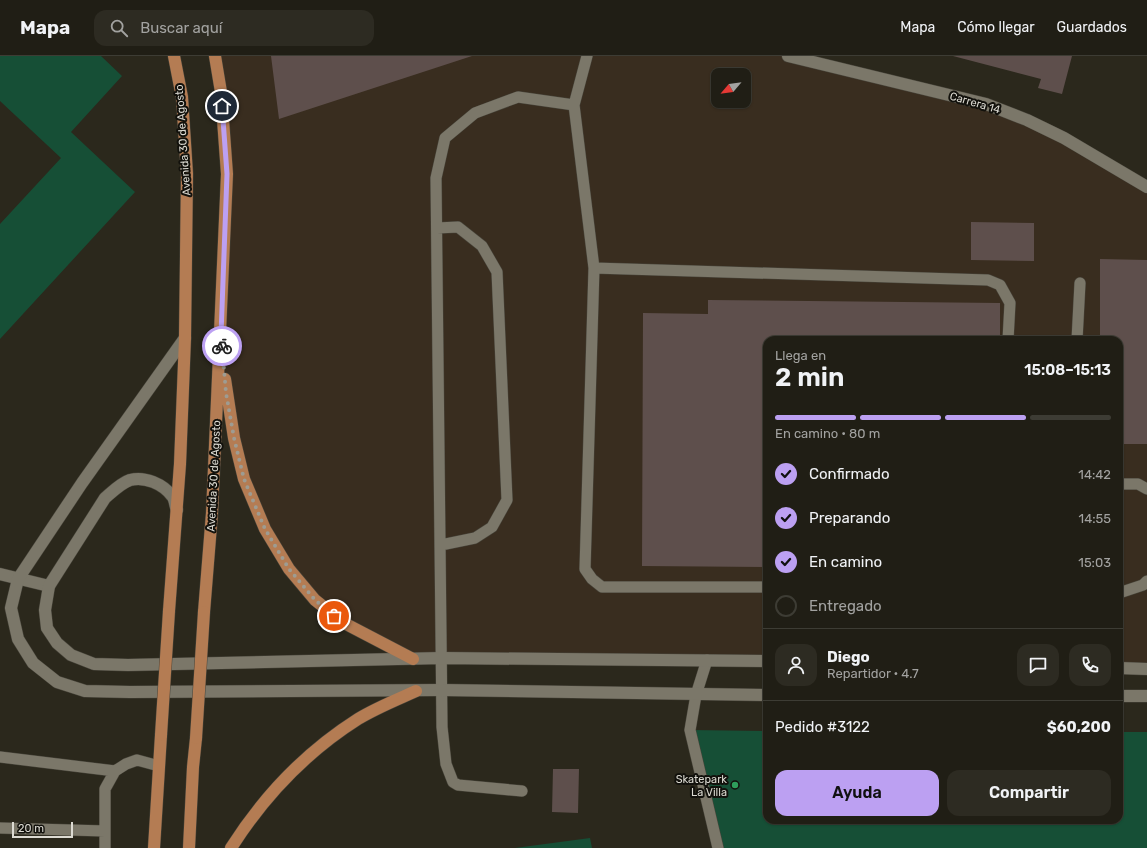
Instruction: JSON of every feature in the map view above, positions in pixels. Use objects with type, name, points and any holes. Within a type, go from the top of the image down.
[{"type":"main road","name":"Avenida 30 de Agosto","points":[[154,848],[177,511],[185,338],[187,174],[182,97],[174,56]]},
{"type":"main road","name":"Avenida 30 de Agosto","points":[[189,848],[193,767],[212,513],[227,174],[221,92],[215,56]]},
{"type":"main road","points":[[221,335],[226,393],[234,438],[244,479],[265,529],[289,569],[315,600],[344,623],[413,659]]},
{"type":"main road","points":[[231,848],[245,825],[264,800],[308,755],[360,718],[416,691]]},
{"type":"street","name":"Carrera 14","points":[[788,56],[986,104],[1027,120],[1064,138],[1147,187]]},
{"type":"street","points":[[185,338],[82,483],[18,579],[11,608],[18,639],[33,663],[57,682],[85,691],[130,692],[442,690],[763,695]]},
{"type":"street","points":[[177,511],[173,496],[162,485],[147,480],[130,480],[117,487],[105,498],[48,586],[44,610],[47,628],[57,644],[70,655],[94,664],[128,665],[442,658],[763,661]]},
{"type":"street","points":[[0,574],[48,586]]},
{"type":"street","points":[[1123,668],[1145,668]]},
{"type":"street","points":[[1123,696],[1147,696]]},
{"type":"lane","points":[[587,56],[574,105],[594,268],[585,569],[592,579],[602,587],[763,587]]},
{"type":"lane","points":[[522,791],[458,785],[453,782],[446,764],[442,728],[436,178],[445,138],[475,113],[518,97],[574,105]]},
{"type":"lane","points":[[437,228],[458,227],[482,246],[497,272],[507,500],[492,527],[475,538],[441,544]]},
{"type":"lane","points":[[594,268],[988,280],[1000,285],[1010,303],[1008,336]]},
{"type":"lane","points":[[1077,336],[1080,283]]},
{"type":"lane","points":[[1123,484],[1138,484],[1147,489]]},
{"type":"lane","points":[[1123,592],[1143,585],[1147,581]]},
{"type":"lane","points":[[707,660],[696,695],[690,730],[718,848]]},
{"type":"lane","points":[[0,757],[115,772]]},
{"type":"lane","points":[[105,848],[105,789],[115,772],[126,764],[137,760],[159,766]]},
{"type":"lane","points":[[0,828],[105,831]]},
{"type":"shaded area","points":[[215,56],[788,56],[986,104],[1147,187],[1147,666],[1123,668],[1123,336],[763,336],[763,661],[413,659],[344,623],[289,569],[244,479],[226,393],[221,335],[227,174]]},
{"type":"green space","points":[[0,56],[101,56],[122,76],[71,132],[135,192],[0,339],[0,224],[61,158],[0,101]]},
{"type":"green space","name":"Skatepark La Villa","points":[[690,730],[763,731],[763,824],[1123,824],[1123,732],[1147,732],[1147,848],[718,848]]},
{"type":"green space","points":[[590,838],[592,848],[515,848]]},
{"type":"building","points":[[271,56],[472,56],[279,119]]},
{"type":"building","points":[[953,56],[1072,56],[1062,94],[1038,88],[1041,79]]},
{"type":"building","points":[[971,222],[1034,223],[1034,261],[971,260]]},
{"type":"building","points":[[1100,259],[1147,260],[1147,444],[1123,444],[1123,336],[1100,336]]},
{"type":"building","points":[[708,300],[1000,303],[1000,336],[763,336],[763,567],[642,566],[643,313],[708,314]]},
{"type":"building","points":[[553,769],[579,769],[578,813],[552,812]]},
{"type":"way so far","points":[[222,346],[226,393],[234,438],[244,479],[265,529],[289,569],[315,600],[334,616]]},
{"type":"place","name":"Skatepark La Villa","points":[[735,785]]},
{"type":"route","points":[[222,106],[227,174],[221,335],[222,346]]}]
